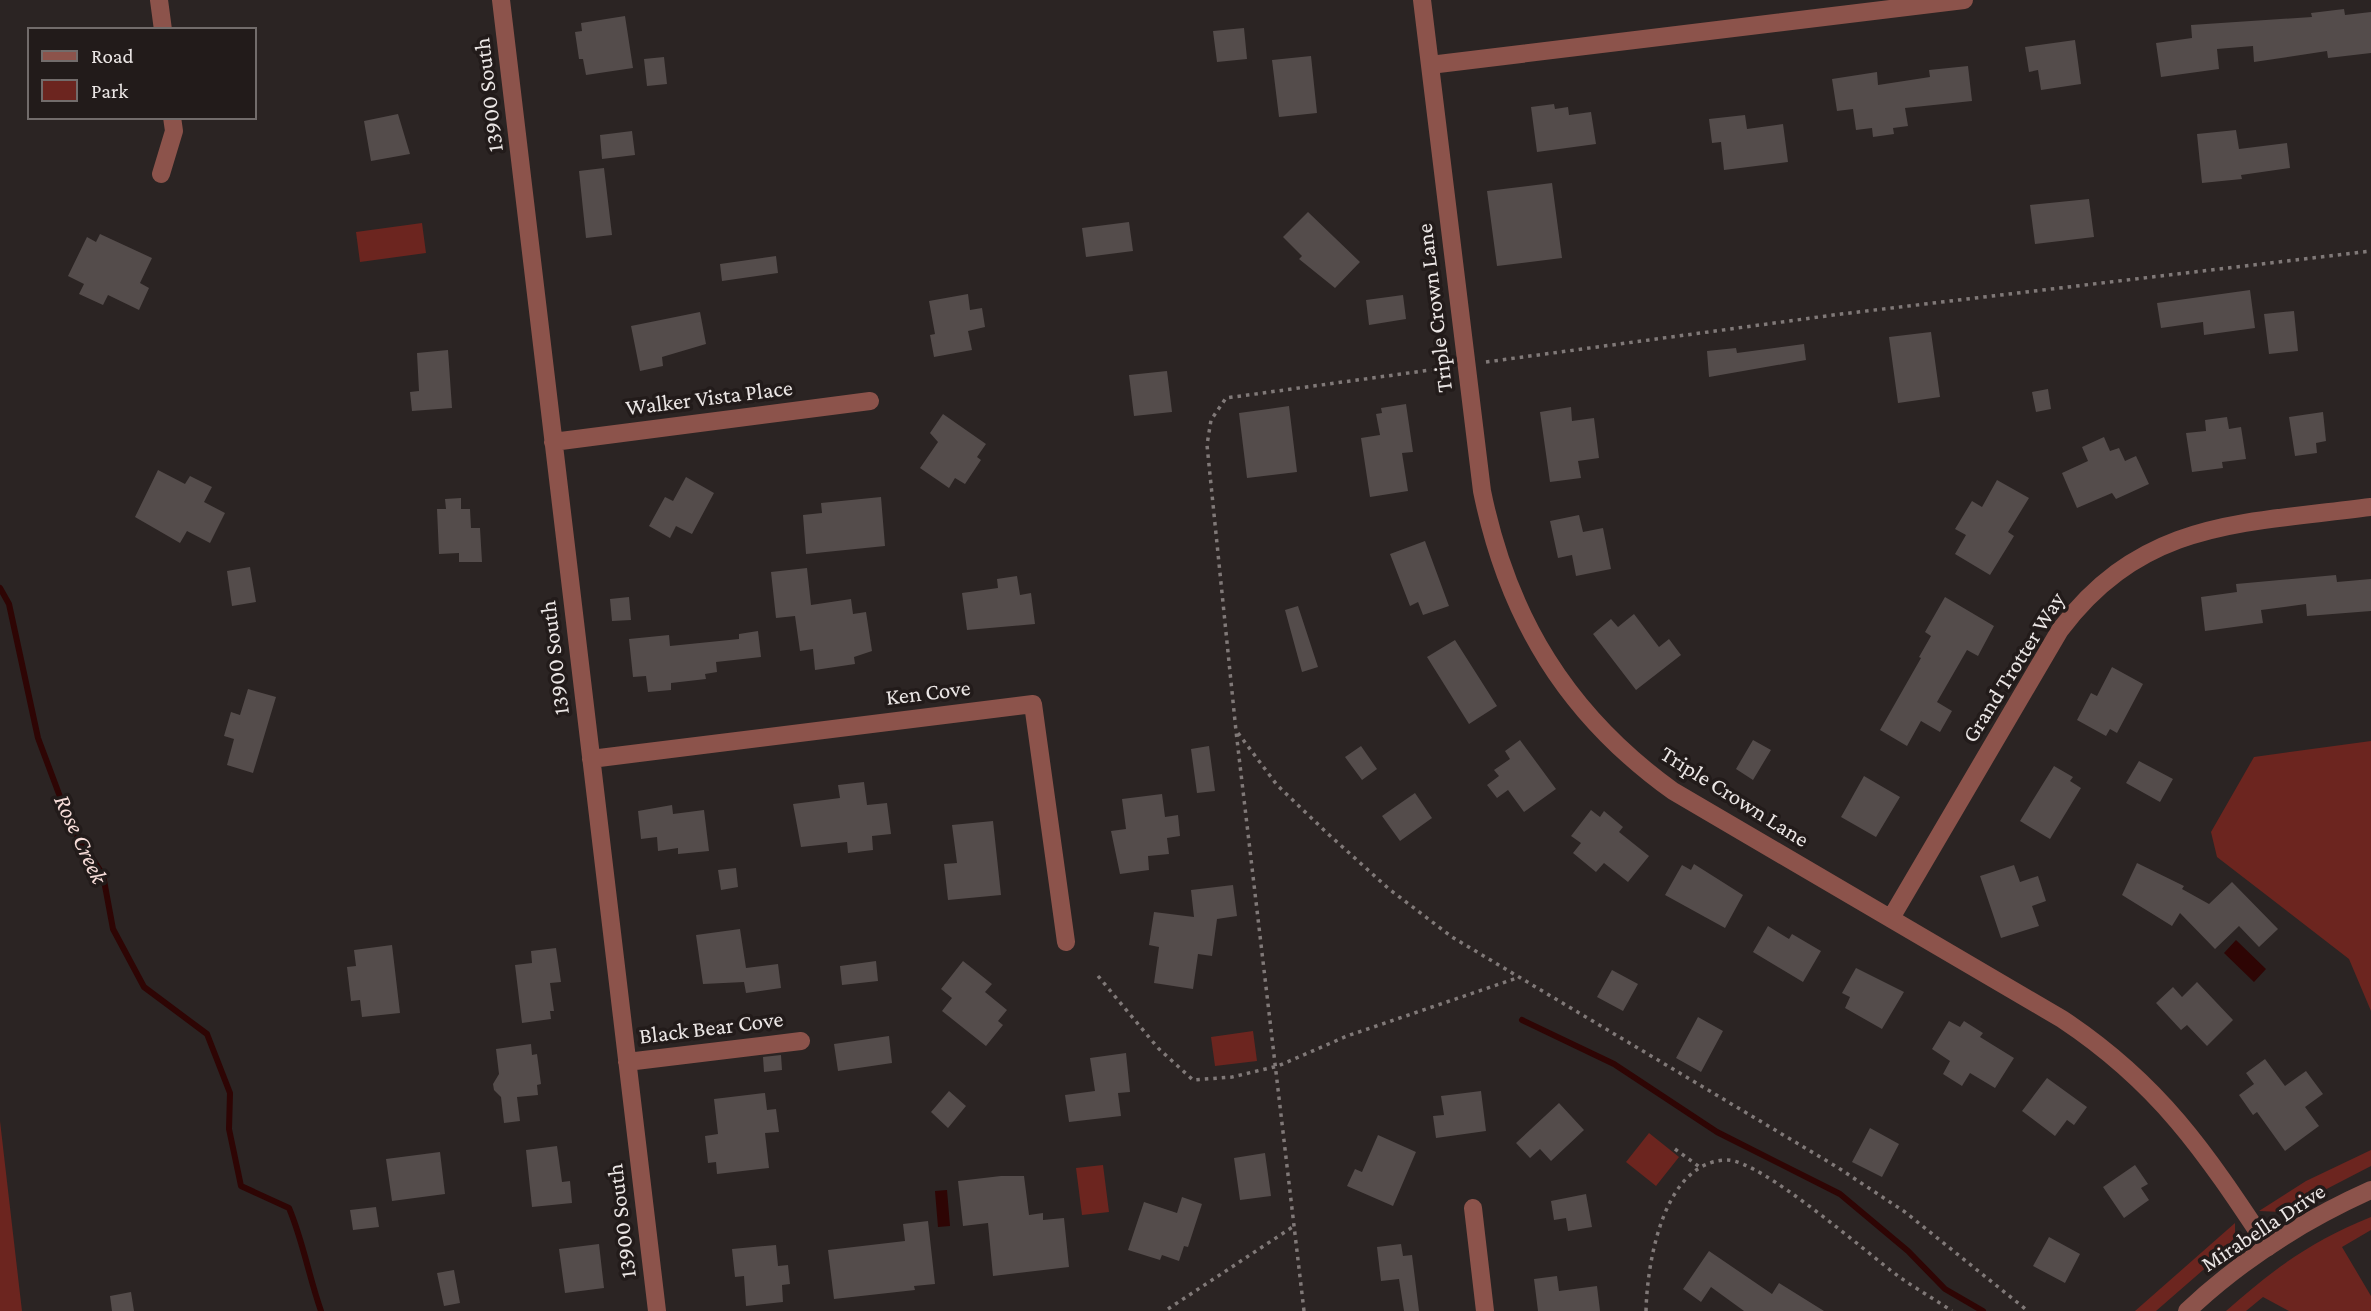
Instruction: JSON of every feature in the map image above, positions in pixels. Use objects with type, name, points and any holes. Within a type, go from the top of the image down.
[{"type":"street","points":[[159,0],[163,28]]},
{"type":"street","name":"13900 South","points":[[501,0],[657,1311]]},
{"type":"street","name":"Triple Crown Lane","points":[[1422,0],[1482,491],[1500,566],[1532,637],[1575,701],[1601,730],[1650,775],[1697,806],[2062,1019],[2132,1071],[2191,1135],[2268,1247]]},
{"type":"street","points":[[1430,65],[1964,0]]},
{"type":"street","points":[[160,174],[174,131],[172,119]]},
{"type":"street","name":"Walker Vista Place","points":[[553,442],[870,401]]},
{"type":"street","name":"Grand Trotter Way","points":[[1891,918],[2060,630],[2092,591],[2112,574],[2155,547],[2205,530],[2371,507]]},
{"type":"street","name":"Ken Cove","points":[[591,759],[1033,704],[1066,942]]},
{"type":"street","name":"Black Bear Cove","points":[[627,1062],[801,1041]]},
{"type":"street","name":"Mirabella Drive","points":[[2187,1311],[2268,1247],[2332,1209],[2371,1190]]},
{"type":"street","points":[[1473,1208],[1485,1311]]},
{"type":"path","points":[[1480,363],[1841,314],[2371,251]]},
{"type":"path","points":[[1304,1311],[1278,1066],[1236,731],[1207,445],[1211,420],[1226,398],[1445,368]]},
{"type":"path","points":[[1236,731],[1278,785],[1389,889],[1452,937],[1837,1167],[1905,1212],[2028,1311]]},
{"type":"path","points":[[1098,976],[1158,1048],[1193,1080],[1232,1077],[1278,1066],[1347,1036],[1517,978]]},
{"type":"path","points":[[1675,1149],[1701,1168]]},
{"type":"path","points":[[1646,1311],[1652,1245],[1665,1212],[1684,1184],[1701,1168],[1728,1160],[1748,1166],[1952,1311]]},
{"type":"path","points":[[1168,1309],[1294,1226]]},
{"type":"green space","points":[[422,223],[426,253],[360,262],[356,232]]},
{"type":"green space","points":[[2371,741],[2371,1011],[2349,959],[2217,857],[2211,832],[2254,757]]},
{"type":"green space","points":[[1253,1031],[1257,1061],[1215,1066],[1211,1037]]},
{"type":"green space","points":[[0,1121],[20,1294],[22,1311],[0,1311]]},
{"type":"green space","points":[[1649,1133],[1679,1157],[1656,1186],[1626,1162]]},
{"type":"green space","points":[[2371,1150],[2371,1166],[2282,1212],[2259,1211],[2306,1181]]},
{"type":"green space","points":[[1103,1165],[1109,1212],[1082,1215],[1076,1168]]},
{"type":"green space","points":[[2371,1217],[2371,1230],[2342,1247],[2371,1296],[2371,1311],[2289,1311],[2263,1297],[2246,1311],[2226,1311],[2293,1258],[2329,1236]]},
{"type":"green space","points":[[2235,1223],[2235,1237],[2218,1257],[2156,1311],[2135,1311]]},
{"type":"shaded area","points":[[2236,940],[2266,969],[2254,982],[2224,953]]},
{"type":"shaded area","points":[[947,1190],[950,1226],[938,1227],[935,1191]]},
{"type":"building","points":[[2344,9],[2345,15],[2371,12],[2371,53],[2328,58],[2327,51],[2254,62],[2253,46],[2217,49],[2219,69],[2161,77],[2156,43],[2192,38],[2191,25],[2312,17],[2311,13]]},
{"type":"building","points":[[625,16],[633,68],[586,75],[583,59],[579,59],[575,32],[582,31],[581,23]]},
{"type":"building","points":[[1244,28],[1247,59],[1217,62],[1213,31]]},
{"type":"building","points":[[2075,40],[2081,84],[2041,90],[2038,70],[2029,72],[2025,47]]},
{"type":"building","points":[[1311,56],[1317,113],[1279,117],[1272,60]]},
{"type":"building","points":[[664,57],[667,84],[647,86],[644,59]]},
{"type":"building","points":[[1968,66],[1972,101],[1905,108],[1908,126],[1893,128],[1894,134],[1873,137],[1872,128],[1856,130],[1853,109],[1837,111],[1832,79],[1877,72],[1878,85],[1930,77],[1929,70]]},
{"type":"building","points":[[1554,104],[1555,109],[1568,107],[1569,115],[1591,112],[1596,144],[1537,152],[1531,107]]},
{"type":"building","points":[[398,114],[410,154],[371,161],[364,121]]},
{"type":"building","points":[[1745,115],[1747,129],[1783,124],[1788,162],[1724,170],[1721,142],[1712,143],[1709,119]]},
{"type":"building","points":[[2236,130],[2239,149],[2287,143],[2290,168],[2241,175],[2242,179],[2202,183],[2197,134]]},
{"type":"building","points":[[632,131],[635,155],[602,159],[600,135]]},
{"type":"building","points":[[604,168],[612,235],[586,238],[579,171]]},
{"type":"building","points":[[1552,183],[1562,258],[1497,266],[1487,191]]},
{"type":"building","points":[[2089,199],[2094,237],[2035,244],[2030,205]]},
{"type":"building","points":[[1308,212],[1360,262],[1335,288],[1299,259],[1302,256],[1283,237]]},
{"type":"building","points":[[1129,222],[1133,251],[1086,257],[1082,228]]},
{"type":"building","points":[[100,234],[152,258],[140,283],[149,288],[139,310],[108,295],[103,305],[79,294],[84,284],[68,276],[87,237],[96,242]]},
{"type":"building","points":[[776,256],[778,273],[722,281],[720,264]]},
{"type":"building","points":[[2250,290],[2255,328],[2204,335],[2203,322],[2161,328],[2157,303]]},
{"type":"building","points":[[968,294],[970,310],[982,308],[985,327],[968,331],[972,350],[934,357],[930,335],[935,334],[929,301]]},
{"type":"building","points":[[1403,295],[1406,319],[1369,325],[1366,300]]},
{"type":"building","points":[[2294,311],[2298,351],[2269,354],[2264,314]]},
{"type":"building","points":[[700,312],[706,344],[662,357],[663,366],[640,371],[631,326]]},
{"type":"building","points":[[1931,332],[1940,397],[1898,403],[1889,337]]},
{"type":"building","points":[[1804,344],[1806,360],[1709,377],[1707,351],[1736,348],[1737,353]]},
{"type":"building","points":[[448,350],[452,408],[412,411],[410,392],[419,391],[417,353]]},
{"type":"building","points":[[1167,371],[1172,412],[1134,416],[1129,375]]},
{"type":"building","points":[[2048,389],[2051,409],[2036,412],[2032,392]]},
{"type":"building","points":[[1406,404],[1413,452],[1402,453],[1408,491],[1370,497],[1361,438],[1380,435],[1376,414],[1382,413],[1381,408]]},
{"type":"building","points":[[1289,406],[1297,472],[1247,478],[1239,413]]},
{"type":"building","points":[[1571,407],[1572,421],[1594,418],[1599,458],[1578,461],[1581,478],[1550,482],[1540,412]]},
{"type":"building","points":[[2323,412],[2326,441],[2316,443],[2317,453],[2295,456],[2289,417]]},
{"type":"building","points":[[943,414],[986,444],[977,457],[981,460],[965,484],[955,478],[949,488],[920,468],[938,442],[930,433]]},
{"type":"building","points":[[2227,417],[2229,429],[2241,427],[2246,459],[2222,462],[2223,468],[2192,472],[2186,433],[2206,431],[2205,420]]},
{"type":"building","points":[[2104,437],[2110,451],[2119,448],[2125,461],[2136,456],[2149,484],[2116,499],[2112,493],[2077,508],[2062,473],[2088,461],[2082,447]]},
{"type":"building","points":[[158,470],[185,484],[190,476],[212,487],[204,502],[225,513],[210,543],[187,531],[180,543],[135,517]]},
{"type":"building","points":[[686,477],[714,493],[692,534],[676,526],[670,538],[649,526],[665,497],[673,501]]},
{"type":"building","points":[[1997,480],[2029,498],[2008,532],[2014,536],[1990,575],[1955,554],[1966,535],[1955,529],[1972,501],[1982,507]]},
{"type":"building","points":[[881,497],[885,546],[806,554],[803,515],[822,513],[821,503]]},
{"type":"building","points":[[461,498],[461,509],[470,509],[471,528],[480,528],[482,562],[459,562],[459,553],[439,554],[437,509],[446,509],[445,499]]},
{"type":"building","points":[[1579,515],[1583,532],[1603,528],[1611,569],[1576,576],[1572,555],[1558,558],[1550,521]]},
{"type":"building","points":[[1425,541],[1449,606],[1423,615],[1418,602],[1410,606],[1390,554]]},
{"type":"building","points":[[250,567],[256,602],[232,606],[227,571]]},
{"type":"building","points":[[807,568],[811,605],[851,599],[853,614],[866,612],[872,651],[854,657],[855,664],[815,670],[813,649],[800,651],[795,616],[776,618],[771,572]]},
{"type":"building","points":[[2336,575],[2337,582],[2371,579],[2371,611],[2307,616],[2306,604],[2261,610],[2263,623],[2205,631],[2201,597],[2237,592],[2236,584]]},
{"type":"building","points":[[1017,576],[1020,595],[1031,593],[1035,624],[967,630],[962,593],[998,588],[997,579]]},
{"type":"building","points":[[629,597],[631,620],[612,621],[610,599]]},
{"type":"building","points":[[1945,597],[1994,626],[1978,656],[1967,650],[1937,702],[1952,711],[1940,732],[1921,721],[1907,746],[1880,730],[1921,658],[1919,657],[1931,636],[1925,632]]},
{"type":"building","points":[[1298,606],[1318,667],[1302,672],[1285,610]]},
{"type":"building","points":[[1634,614],[1659,647],[1669,639],[1681,655],[1636,690],[1593,634],[1611,619],[1618,627]]},
{"type":"building","points":[[758,631],[761,657],[716,662],[717,672],[705,674],[706,679],[671,683],[671,690],[648,692],[646,676],[633,677],[629,639],[669,635],[670,646],[739,639],[739,634]]},
{"type":"building","points":[[1455,640],[1497,706],[1469,724],[1427,657]]},
{"type":"building","points":[[2112,667],[2143,684],[2117,733],[2110,729],[2106,736],[2077,720],[2091,693],[2097,696]]},
{"type":"building","points":[[248,689],[276,697],[253,773],[227,765],[234,739],[224,736],[231,712],[240,715]]},
{"type":"building","points":[[1520,740],[1556,789],[1524,812],[1508,790],[1497,798],[1487,785],[1499,776],[1494,770],[1510,759],[1505,751]]},
{"type":"building","points":[[1753,740],[1771,750],[1753,780],[1736,769]]},
{"type":"building","points":[[1209,746],[1215,791],[1197,793],[1191,749]]},
{"type":"building","points":[[1361,746],[1377,769],[1362,780],[1345,757]]},
{"type":"building","points":[[2139,761],[2173,779],[2160,802],[2126,783]]},
{"type":"building","points":[[2054,766],[2073,777],[2070,781],[2081,788],[2050,839],[2020,821]]},
{"type":"building","points":[[1864,776],[1900,797],[1876,837],[1841,817]]},
{"type":"building","points":[[864,782],[867,805],[887,803],[891,834],[872,836],[873,850],[848,853],[847,842],[801,847],[793,804],[840,798],[838,785]]},
{"type":"building","points":[[1415,793],[1432,818],[1400,841],[1382,816]]},
{"type":"building","points":[[1162,794],[1165,817],[1178,815],[1180,836],[1167,838],[1169,854],[1148,856],[1149,870],[1120,874],[1111,831],[1126,829],[1122,799]]},
{"type":"building","points":[[672,805],[673,814],[704,810],[709,851],[678,854],[678,848],[658,851],[657,837],[641,839],[638,811]]},
{"type":"building","points":[[1591,810],[1600,817],[1604,811],[1623,827],[1619,832],[1649,856],[1628,882],[1604,863],[1596,872],[1573,853],[1581,843],[1571,836]]},
{"type":"building","points":[[993,821],[1001,895],[948,900],[944,864],[957,863],[952,825]]},
{"type":"building","points":[[2137,863],[2184,886],[2182,889],[2209,904],[2232,882],[2278,929],[2259,947],[2239,926],[2215,949],[2180,913],[2172,926],[2122,895]]},
{"type":"building","points":[[1694,864],[1743,895],[1725,928],[1665,895],[1682,865],[1691,870]]},
{"type":"building","points":[[2014,865],[2020,882],[2038,876],[2046,901],[2032,906],[2039,926],[2001,938],[1980,876]]},
{"type":"building","points":[[736,868],[738,887],[721,890],[718,870]]},
{"type":"building","points":[[1233,885],[1237,916],[1217,919],[1212,956],[1198,954],[1193,989],[1154,983],[1159,947],[1149,945],[1154,912],[1194,917],[1191,890]]},
{"type":"building","points":[[1768,926],[1789,939],[1792,934],[1821,951],[1803,982],[1753,952]]},
{"type":"building","points":[[740,929],[746,968],[778,964],[781,988],[746,993],[744,982],[703,984],[696,935]]},
{"type":"building","points":[[392,945],[400,1013],[362,1017],[360,1000],[351,1001],[347,967],[356,966],[354,950]]},
{"type":"building","points":[[556,948],[561,982],[550,983],[554,1011],[550,1011],[551,1019],[522,1023],[515,965],[532,963],[531,951]]},
{"type":"building","points":[[876,961],[878,981],[842,985],[840,966]]},
{"type":"building","points":[[963,961],[992,984],[985,992],[1007,1010],[998,1021],[1003,1025],[986,1046],[942,1011],[952,998],[941,989]]},
{"type":"building","points":[[1856,968],[1904,992],[1882,1029],[1845,1008],[1850,997],[1842,993]]},
{"type":"building","points":[[1612,970],[1638,984],[1623,1011],[1597,997]]},
{"type":"building","points":[[2197,982],[2233,1020],[2207,1046],[2187,1025],[2181,1030],[2156,1003],[2173,987],[2182,997]]},
{"type":"building","points":[[1698,1017],[1723,1031],[1701,1072],[1676,1058]]},
{"type":"building","points":[[1949,1021],[1960,1027],[1964,1021],[1983,1033],[1980,1037],[2014,1058],[1995,1088],[1970,1073],[1962,1086],[1943,1074],[1950,1061],[1932,1049]]},
{"type":"building","points":[[889,1036],[892,1063],[838,1071],[834,1044]]},
{"type":"building","points":[[531,1044],[532,1055],[537,1054],[541,1084],[537,1085],[538,1095],[517,1097],[520,1121],[504,1123],[501,1097],[494,1090],[493,1084],[499,1074],[496,1049]]},
{"type":"building","points":[[1126,1053],[1130,1092],[1118,1093],[1121,1116],[1069,1122],[1065,1095],[1095,1091],[1090,1058]]},
{"type":"building","points":[[781,1055],[782,1070],[764,1072],[763,1057]]},
{"type":"building","points":[[2265,1059],[2285,1086],[2306,1071],[2323,1094],[2305,1107],[2319,1126],[2285,1151],[2257,1112],[2253,1115],[2239,1095],[2254,1084],[2246,1073]]},
{"type":"building","points":[[2047,1078],[2087,1107],[2074,1125],[2067,1120],[2055,1136],[2022,1111]]},
{"type":"building","points":[[949,1091],[966,1106],[948,1128],[931,1112]]},
{"type":"building","points":[[1481,1091],[1486,1131],[1436,1138],[1433,1116],[1444,1115],[1441,1096]]},
{"type":"building","points":[[765,1093],[767,1110],[776,1109],[779,1132],[765,1133],[769,1168],[717,1174],[716,1162],[708,1163],[705,1136],[718,1134],[714,1099]]},
{"type":"building","points":[[1559,1103],[1584,1130],[1551,1161],[1540,1149],[1530,1158],[1516,1143]]},
{"type":"building","points":[[1870,1128],[1899,1144],[1882,1177],[1852,1162]]},
{"type":"building","points":[[1378,1135],[1416,1152],[1393,1206],[1347,1186],[1355,1169],[1362,1172]]},
{"type":"building","points":[[557,1146],[562,1182],[570,1181],[572,1203],[532,1207],[526,1150]]},
{"type":"building","points":[[440,1152],[445,1194],[392,1201],[386,1159]]},
{"type":"building","points":[[1265,1153],[1271,1196],[1240,1200],[1234,1158]]},
{"type":"building","points":[[2135,1165],[2148,1184],[2141,1188],[2149,1200],[2124,1218],[2103,1187]]},
{"type":"building","points":[[1024,1176],[1029,1215],[1043,1213],[1043,1220],[1064,1218],[1069,1267],[993,1276],[988,1223],[963,1226],[958,1181]]},
{"type":"building","points":[[1586,1194],[1592,1227],[1568,1231],[1566,1218],[1554,1220],[1551,1201]]},
{"type":"building","points":[[1182,1197],[1202,1204],[1188,1247],[1184,1246],[1179,1261],[1162,1255],[1160,1260],[1128,1250],[1144,1202],[1177,1213]]},
{"type":"building","points":[[376,1207],[379,1227],[353,1230],[350,1210]]},
{"type":"building","points":[[928,1221],[935,1284],[914,1286],[915,1290],[834,1299],[828,1250],[905,1241],[903,1224]]},
{"type":"building","points":[[2049,1237],[2080,1254],[2065,1283],[2033,1266]]},
{"type":"building","points":[[599,1244],[604,1288],[565,1293],[559,1249]]},
{"type":"building","points":[[1401,1244],[1403,1256],[1412,1255],[1419,1311],[1404,1311],[1399,1279],[1381,1281],[1377,1247]]},
{"type":"building","points":[[776,1245],[778,1266],[788,1265],[790,1284],[782,1285],[783,1302],[746,1306],[744,1276],[735,1277],[732,1249]]},
{"type":"building","points":[[1709,1251],[1772,1294],[1779,1283],[1824,1311],[1744,1311],[1711,1287],[1701,1302],[1683,1289]]},
{"type":"building","points":[[454,1270],[460,1303],[444,1306],[437,1273]]},
{"type":"building","points":[[1557,1276],[1559,1291],[1597,1286],[1600,1311],[1538,1311],[1534,1279]]},
{"type":"building","points":[[131,1292],[134,1311],[112,1311],[110,1296]]},
{"type":"waterway","name":"Rose Creek","points":[[0,588],[9,604],[38,738],[71,826],[103,875],[113,929],[144,987],[207,1034],[230,1093],[229,1129],[241,1186],[289,1208],[321,1311]]},
{"type":"waterway","points":[[1522,1020],[1614,1064],[1717,1132],[1840,1194],[1908,1251],[1945,1289],[1983,1311]]}]
